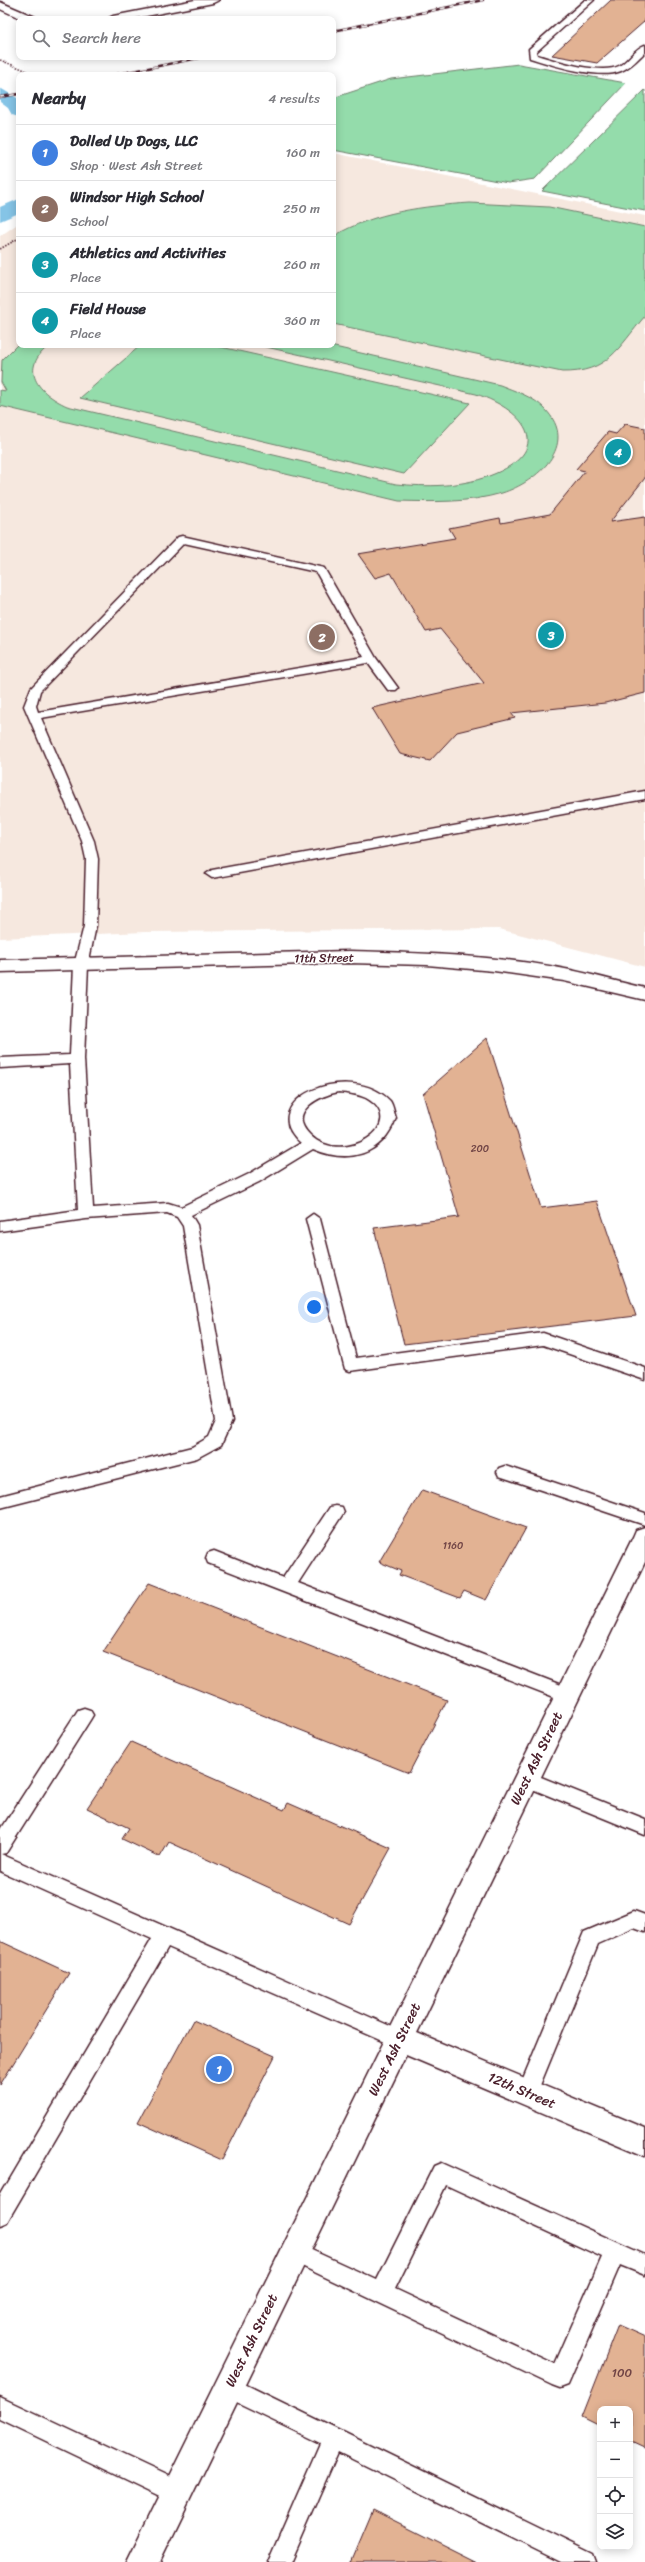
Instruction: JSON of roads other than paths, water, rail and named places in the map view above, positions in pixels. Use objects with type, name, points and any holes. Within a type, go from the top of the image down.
[{"type":"street","points":[[128,16],[212,0]]},
{"type":"street","points":[[0,5],[24,16]]},
{"type":"street","name":"11th Street","points":[[0,966],[349,958],[427,959],[494,965],[564,975],[645,994]]},
{"type":"street","name":"West Ash Street","points":[[143,2562],[645,1537]]},
{"type":"street","name":"12th Street","points":[[399,2039],[645,2142]]},
{"type":"lane","points":[[590,0],[532,51],[533,56],[543,60],[605,71],[616,70],[625,66],[645,47]]},
{"type":"lane","points":[[86,1214],[77,1059],[81,965],[90,926],[92,859],[88,841],[30,706],[35,690],[41,681],[182,539],[247,555],[320,570],[371,658],[392,688]]},
{"type":"lane","points":[[35,716],[371,658]]},
{"type":"lane","points":[[212,874],[645,795]]},
{"type":"lane","points":[[0,1063],[77,1059]]},
{"type":"lane","points":[[182,1213],[254,1178],[311,1144],[338,1152],[367,1147],[379,1140],[386,1132],[390,1122],[389,1111],[382,1101],[370,1093],[339,1087],[323,1090],[310,1096],[300,1105],[295,1115],[296,1127],[302,1136],[311,1144]]},
{"type":"lane","points":[[0,1226],[86,1214],[168,1208],[182,1213],[190,1225],[223,1407],[224,1421],[215,1441],[197,1452],[0,1502]]},
{"type":"lane","points":[[313,1219],[350,1365],[543,1339],[645,1374]]},
{"type":"lane","points":[[505,1472],[645,1519]]},
{"type":"lane","points":[[287,1586],[336,1512]]},
{"type":"lane","points":[[214,1558],[568,1695]]},
{"type":"lane","points":[[0,1847],[84,1715]]},
{"type":"lane","points":[[526,1779],[645,1827]]},
{"type":"lane","points":[[0,1862],[399,2039]]},
{"type":"lane","points":[[527,2093],[591,1938],[634,1919],[645,1924]]},
{"type":"lane","points":[[0,2215],[164,1936]]},
{"type":"lane","points":[[382,2293],[441,2173],[645,2265]]},
{"type":"lane","points":[[294,2252],[560,2377],[615,2252]]},
{"type":"lane","points":[[228,2387],[585,2562]]},
{"type":"lane","points":[[0,2408],[177,2492]]},
{"type":"lane","points":[[279,2562],[333,2439]]},
{"type":"waterway","points":[[0,94],[16,105]]},
{"type":"waterway","points":[[0,215],[16,207]]},
{"type":"railway","points":[[336,30],[483,0]]},
{"type":"railway","points":[[128,72],[189,60]]},
{"type":"railway","points":[[0,97],[16,94]]},
{"type":"place","name":"Field House","points":[[618,452]]},
{"type":"place","name":"Athletics and Activities","points":[[551,635]]},
{"type":"place","name":"Windsor High School","points":[[322,637]]},
{"type":"place","name":"Dolled Up Dogs, LLC","points":[[219,2069]]}]
